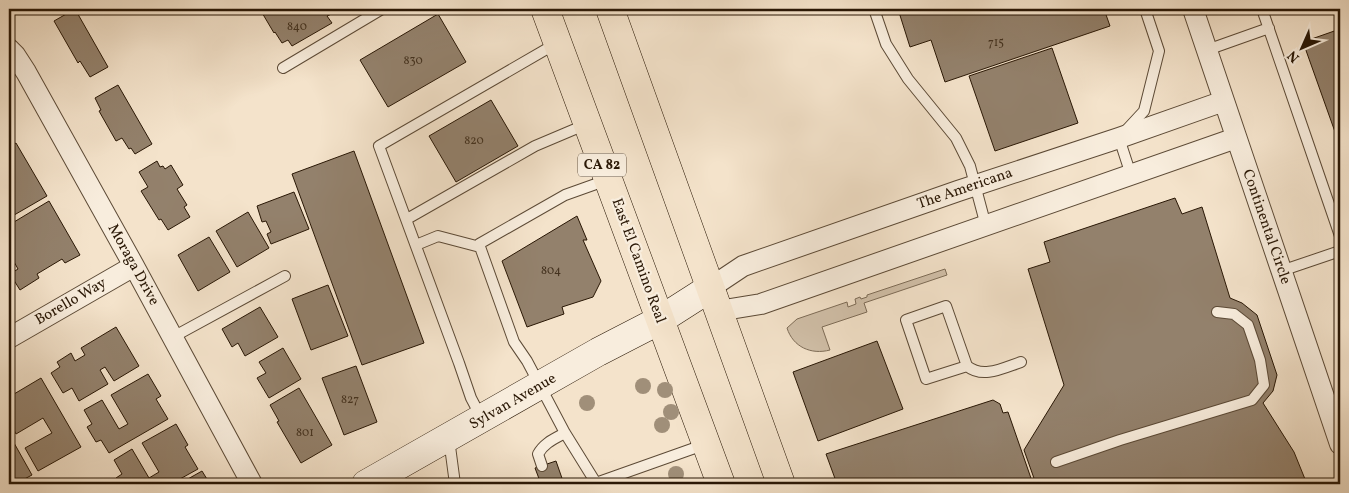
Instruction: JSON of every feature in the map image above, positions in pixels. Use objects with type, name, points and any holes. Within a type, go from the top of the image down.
[{"type":"main road","name":"East El Camino Real","points":[[545,9],[721,484]]},
{"type":"main road","points":[[610,9],[781,484]]},
{"type":"street","name":"Continental Circle","points":[[1193,9],[1340,444]]},
{"type":"street","name":"Moraga Drive","points":[[9,49],[26,72],[252,484]]},
{"type":"street","name":"The Americana","points":[[714,299],[743,266],[1224,101]]},
{"type":"street","points":[[714,299],[761,304],[1236,138]]},
{"type":"street","name":"Borello Way","points":[[9,338],[134,266]]},
{"type":"street","name":"Sylvan Avenue","points":[[366,484],[598,352],[660,320],[714,299]]},
{"type":"lane","points":[[283,68],[382,9]]},
{"type":"lane","points":[[874,9],[886,44],[908,79],[956,138],[970,166],[986,226]]},
{"type":"lane","points":[[1131,175],[1120,138],[1144,111],[1159,51],[1145,9]]},
{"type":"lane","points":[[1262,9],[1340,236]]},
{"type":"lane","points":[[1207,50],[1269,28]]},
{"type":"lane","points":[[482,419],[471,398],[379,146],[558,42]]},
{"type":"lane","points":[[407,219],[535,146],[587,124]]},
{"type":"lane","points":[[608,179],[565,195],[479,244],[514,342],[596,484],[706,444]]},
{"type":"lane","points":[[416,245],[438,236],[480,247]]},
{"type":"lane","points":[[1282,271],[1340,251]]},
{"type":"lane","points":[[172,337],[285,276]]},
{"type":"lane","points":[[967,366],[926,378],[906,320],[946,306],[967,366],[974,372],[987,373],[1021,362]]},
{"type":"lane","points":[[1056,462],[1120,440],[1252,400],[1264,385],[1260,360],[1248,325],[1234,314],[1217,312]]},
{"type":"lane","points":[[542,466],[538,454],[541,449],[565,432]]},
{"type":"lane","points":[[449,438],[455,484]]},
{"type":"shaded area","points":[[945,269],[947,275],[864,303],[867,312],[822,327],[830,350],[816,351],[798,345],[787,328],[797,319],[847,302],[848,307],[856,304],[855,299],[860,297],[861,299],[867,297],[867,295]]},
{"type":"building","points":[[75,9],[108,67],[90,77],[80,61],[78,63],[54,21]]},
{"type":"building","points":[[262,9],[331,9],[334,13],[327,16],[332,23],[292,46],[288,40],[282,43],[261,11]]},
{"type":"building","points":[[898,9],[1104,9],[1110,26],[945,82],[931,40],[910,47]]},
{"type":"building","points":[[438,14],[466,62],[388,107],[360,60]]},
{"type":"building","points":[[1340,29],[1340,146],[1303,42]]},
{"type":"building","points":[[1052,48],[1078,123],[995,151],[969,76]]},
{"type":"building","points":[[118,85],[152,144],[135,154],[131,148],[129,149],[122,138],[116,141],[99,111],[101,110],[95,98]]},
{"type":"building","points":[[491,100],[518,146],[456,182],[429,136]]},
{"type":"building","points":[[16,143],[47,196],[9,218],[9,147]]},
{"type":"building","points":[[354,151],[424,343],[362,365],[292,174]]},
{"type":"building","points":[[157,161],[160,167],[163,166],[165,169],[171,165],[183,185],[177,189],[187,205],[184,207],[190,217],[168,230],[161,219],[159,220],[141,191],[148,187],[139,172]]},
{"type":"building","points":[[294,192],[309,229],[271,244],[267,234],[271,232],[266,221],[262,222],[257,206]]},
{"type":"building","points":[[1175,198],[1182,214],[1202,207],[1230,298],[1242,303],[1257,315],[1277,375],[1273,391],[1263,403],[1294,452],[1307,484],[1036,484],[1024,450],[1064,385],[1028,269],[1050,262],[1044,242]]},
{"type":"building","points":[[49,201],[80,255],[65,263],[62,259],[37,274],[39,278],[20,290],[10,274],[18,269],[9,253],[9,225]]},
{"type":"building","points":[[248,212],[269,248],[237,267],[216,231]]},
{"type":"building","points":[[577,216],[587,240],[583,240],[601,281],[593,297],[562,307],[564,314],[527,327],[502,261]]},
{"type":"building","points":[[209,237],[230,272],[198,291],[178,255]]},
{"type":"building","points":[[328,285],[348,336],[311,350],[292,299]]},
{"type":"building","points":[[260,307],[278,337],[245,356],[238,343],[232,347],[222,329]]},
{"type":"building","points":[[116,327],[139,366],[114,381],[105,367],[100,370],[108,384],[79,401],[72,388],[63,393],[51,373],[60,367],[57,362],[71,353],[75,361],[85,355],[81,348]]},
{"type":"building","points":[[877,341],[903,409],[818,441],[793,372]]},
{"type":"building","points":[[283,348],[301,379],[269,398],[257,378],[266,373],[259,362]]},
{"type":"building","points":[[356,366],[377,422],[344,435],[322,378]]},
{"type":"building","points":[[148,374],[161,396],[156,399],[168,419],[109,453],[101,440],[96,442],[87,427],[92,424],[84,410],[102,400],[119,429],[128,424],[111,395]]},
{"type":"building","points":[[41,378],[81,447],[38,471],[25,448],[52,433],[43,418],[16,434],[9,420],[9,397]]},
{"type":"building","points":[[299,388],[332,445],[301,463],[277,422],[279,421],[270,405]]},
{"type":"building","points":[[993,400],[1000,404],[1003,413],[1008,412],[1033,484],[837,484],[826,454]]},
{"type":"building","points":[[176,424],[188,445],[185,447],[198,469],[171,484],[120,484],[116,478],[122,474],[114,460],[132,449],[149,478],[159,472],[142,443]]},
{"type":"building","points":[[9,434],[32,475],[15,484],[9,484]]},
{"type":"building","points":[[556,461],[564,484],[541,484],[535,468]]},
{"type":"building","points":[[202,471],[210,484],[179,484]]}]
